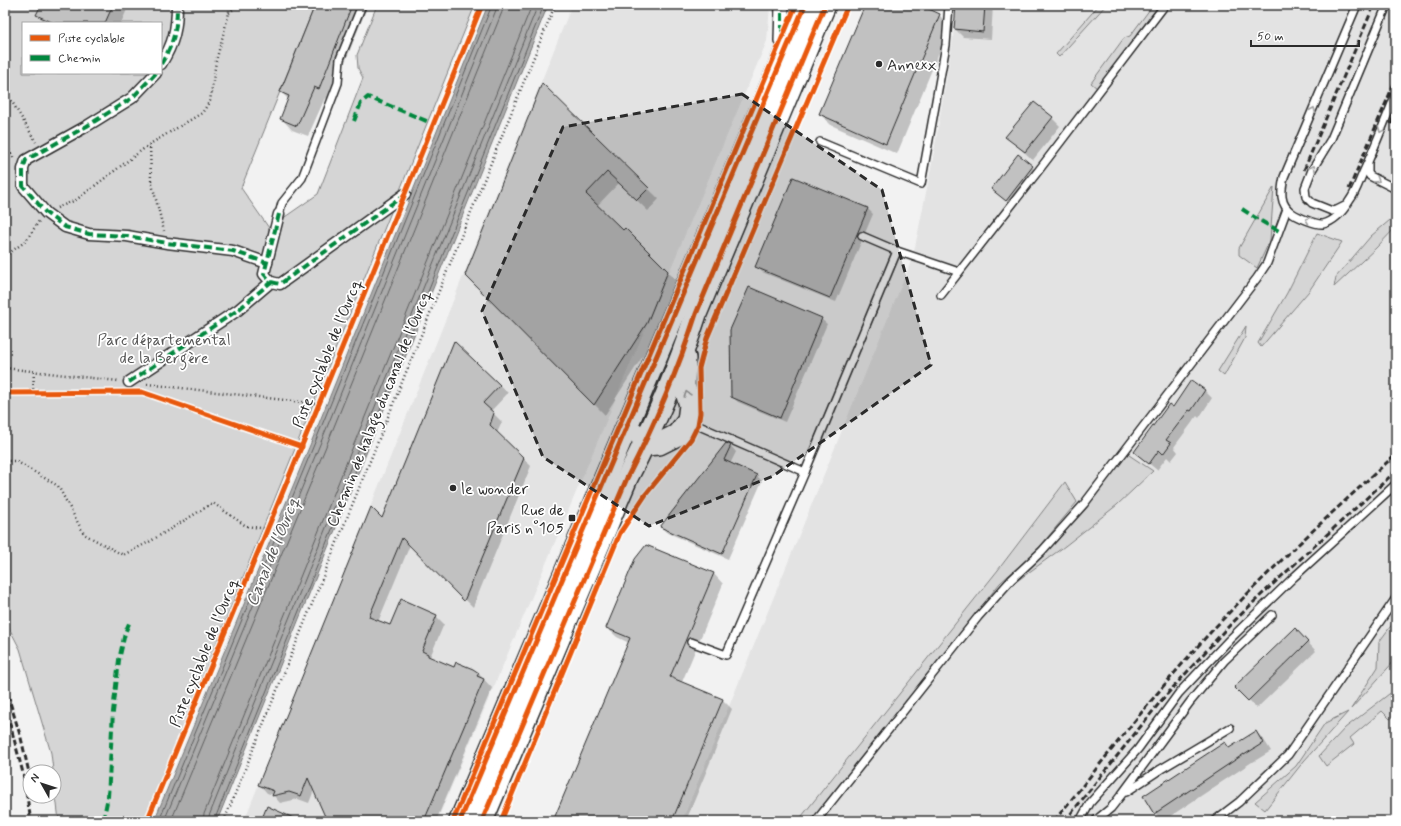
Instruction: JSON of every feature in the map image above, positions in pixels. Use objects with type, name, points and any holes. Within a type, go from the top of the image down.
[{"type":"main road","points":[[460,821],[805,5]]},
{"type":"main road","points":[[482,821],[627,478],[644,445],[685,347],[696,314],[825,5]]},
{"type":"main road","points":[[644,445],[640,431],[666,366],[672,320]]},
{"type":"main road","points":[[644,445],[660,444],[677,434],[688,421],[690,405],[684,386],[685,347]]},
{"type":"street","points":[[162,62],[168,53],[177,27],[177,5]]},
{"type":"street","points":[[782,5],[782,41]]},
{"type":"street","points":[[155,74],[132,98],[87,126],[26,160],[23,169],[23,186],[46,213],[65,227],[89,234],[127,236],[167,243],[233,251],[267,262]]},
{"type":"street","points":[[279,214],[278,230],[264,274],[271,282],[280,284],[405,194]]},
{"type":"street","points":[[129,382],[238,310],[271,282]]},
{"type":"lane","points":[[279,214],[282,203],[302,178],[338,83],[340,59],[362,5]]},
{"type":"lane","points":[[820,142],[921,184],[946,45],[949,5]]},
{"type":"lane","points":[[941,295],[1165,5]]},
{"type":"lane","points":[[1357,5],[1284,177],[1281,198],[1287,209],[1296,215],[1320,224],[1337,217],[1349,202],[1368,162],[1396,94]]},
{"type":"lane","points":[[1349,202],[1343,208],[1328,210],[1308,201],[1305,188],[1312,170],[1331,139],[1388,5]]},
{"type":"lane","points":[[1368,162],[1367,168],[1370,176],[1396,189]]},
{"type":"lane","points":[[816,821],[978,617],[1011,580],[1042,551],[1084,504],[1257,278],[1267,263],[1287,209]]},
{"type":"lane","points":[[862,236],[897,251],[960,272]]},
{"type":"lane","points":[[691,642],[726,655],[805,472],[897,251]]},
{"type":"lane","points":[[688,421],[805,472]]},
{"type":"lane","points":[[1080,821],[1090,803],[1138,749],[1179,693],[1229,640],[1294,577],[1396,484]]},
{"type":"lane","points":[[1214,821],[1239,802],[1288,755],[1396,598]]},
{"type":"lane","points":[[1095,821],[1111,808],[1190,702],[1224,661],[1272,615]]},
{"type":"lane","points":[[1122,794],[1161,768],[1230,728]]},
{"type":"path","points":[[5,256],[26,242],[46,213],[76,200],[150,144],[202,113],[210,101],[216,61],[229,13],[229,5]]},
{"type":"path","points":[[229,13],[238,5]]},
{"type":"path","points":[[5,90],[41,151]]},
{"type":"path","points":[[150,144],[151,180],[167,243]]},
{"type":"path","points":[[1257,219],[1261,221]]},
{"type":"path","points":[[5,368],[319,404]]},
{"type":"path","points":[[33,393],[34,371]]},
{"type":"path","points":[[26,393],[41,393]]},
{"type":"path","points":[[5,461],[16,461],[58,486],[84,534],[123,555],[149,542],[213,504],[246,526],[268,529]]},
{"type":"path","points":[[265,536],[271,522]]},
{"type":"highlighted area","points":[[742,94],[882,190],[931,365],[773,476],[649,526],[543,457],[482,311],[563,127]]},
{"type":"shaded area","points":[[572,5],[768,5],[770,6],[767,41],[437,821],[244,821]]},
{"type":"shaded area","points":[[955,5],[1396,5],[1396,821],[682,821],[913,257],[932,163],[953,39]]},
{"type":"green space","name":"Parc départemental de la Bergère","points":[[5,5],[315,5],[241,188],[269,228],[318,194],[363,78],[358,68],[357,55],[377,5],[475,5],[144,821],[59,821],[57,804],[62,804],[62,764],[52,764],[51,753],[20,649],[5,620]]},
{"type":"green space","points":[[1099,5],[1106,5],[1059,57],[1056,54]]},
{"type":"green space","points":[[1153,5],[1159,5],[1097,88],[1091,83],[1124,38],[1130,36]]},
{"type":"green space","points":[[1274,187],[1270,240],[1257,268],[1239,255],[1239,248]]},
{"type":"green space","points":[[1396,215],[1396,227],[1334,287],[1336,277],[1371,236]]},
{"type":"green space","points":[[1317,233],[1342,242],[1309,291],[1261,347],[1258,343],[1287,293]]},
{"type":"green space","points":[[1246,326],[1245,338],[1224,376],[1218,371]]},
{"type":"green space","points":[[1126,453],[1153,471],[1117,505],[1065,546],[1006,589],[1021,576],[1085,510]]},
{"type":"green space","points":[[1065,482],[1077,502],[1037,550],[1000,583],[810,821],[798,821],[998,570]]},
{"type":"green space","points":[[1396,619],[1396,659],[1351,709],[1378,667],[1379,642]]},
{"type":"green space","points":[[1396,691],[1396,715],[1390,719],[1382,711],[1350,738],[1354,744],[1326,766],[1319,756],[1345,728],[1389,694]]},
{"type":"green space","points":[[1348,712],[1304,761],[1265,810],[1255,802],[1296,766],[1325,723]]},
{"type":"water","name":"Canal de l'Ourcq","points":[[488,5],[548,5],[217,821],[154,821],[315,433]]},
{"type":"building","points":[[41,5],[113,5],[105,22],[52,22],[36,15]]},
{"type":"building","points":[[315,5],[352,5],[319,89],[314,87],[297,126],[280,119],[289,96],[280,92]]},
{"type":"building","name":"Annexx","points":[[865,5],[920,5],[940,14],[886,144],[819,114]]},
{"type":"building","points":[[956,5],[985,5],[983,32],[954,29]]},
{"type":"building","points":[[542,83],[649,188],[637,200],[607,172],[586,194],[623,230],[625,228],[668,271],[647,323],[594,405],[465,275]]},
{"type":"building","points":[[1034,102],[1053,117],[1025,152],[1005,137]]},
{"type":"building","points":[[1018,154],[1033,166],[1006,201],[991,189]]},
{"type":"building","points":[[793,177],[868,208],[830,298],[755,267]]},
{"type":"building","points":[[749,287],[822,318],[780,418],[731,397],[730,330]]},
{"type":"building","points":[[454,341],[500,385],[483,403],[494,413],[490,425],[524,458],[464,601],[402,538],[369,617],[390,625],[401,599],[437,615],[422,651],[428,654],[428,656],[454,667],[456,662],[473,669],[479,673],[477,676],[484,679],[424,821],[327,821],[308,778],[301,796],[289,792],[272,796],[274,791],[258,785],[371,507],[382,518]]},
{"type":"building","points":[[1191,380],[1205,390],[1191,411],[1189,410],[1166,440],[1171,443],[1163,454],[1159,450],[1149,464],[1134,452],[1169,404],[1173,407]]},
{"type":"building","points":[[726,443],[731,445],[724,460],[757,475],[722,554],[660,527]]},
{"type":"building","points":[[646,545],[714,573],[670,677],[723,699],[672,821],[553,821],[630,638],[606,628],[635,559]]},
{"type":"building","points":[[1295,628],[1308,642],[1248,701],[1234,687]]},
{"type":"building","points":[[1256,731],[1263,743],[1154,814],[1143,796],[1225,742],[1229,748]]},
{"type":"building","points":[[267,806],[300,821],[273,821],[263,816]]},
{"type":"railway","points":[[1304,170],[1374,5]]},
{"type":"railway","points":[[1349,189],[1396,79]]},
{"type":"railway","points":[[1391,124],[1396,111]]},
{"type":"railway","points":[[1054,821],[1149,703],[1230,611],[1324,520],[1396,454]]},
{"type":"railway","points":[[1065,821],[1161,701],[1224,631],[1396,471]]},
{"type":"railway","points":[[5,686],[21,738],[27,764]]},
{"type":"railway","points":[[5,705],[23,773],[31,821]]},
{"type":"marked path","points":[[162,62],[174,36],[177,5]]},
{"type":"marked path","points":[[782,5],[782,33]]},
{"type":"marked path","points":[[155,74],[132,98],[87,126],[26,160],[23,169],[23,186],[46,213],[65,227],[89,234],[127,236],[167,243],[233,251],[267,263]]},
{"type":"marked path","points":[[354,121],[361,103],[368,97],[434,124]]},
{"type":"marked path","points":[[279,214],[264,274],[271,282],[280,284],[404,195]]},
{"type":"marked path","points":[[1242,209],[1257,219]]},
{"type":"marked path","points":[[1261,221],[1279,231]]},
{"type":"marked path","points":[[129,382],[238,310],[271,282]]},
{"type":"marked path","points":[[103,821],[108,797],[113,712],[119,660],[125,633],[130,621]]},
{"type":"cycle path","name":"Piste cyclable de l'Ourcq","points":[[147,821],[482,5]]},
{"type":"cycle path","points":[[453,821],[796,5]]},
{"type":"cycle path","points":[[460,821],[805,5]]},
{"type":"cycle path","points":[[482,821],[627,478],[665,398],[696,314],[825,5]]},
{"type":"cycle path","points":[[501,821],[620,533],[646,494],[691,439],[698,425],[700,413],[699,368],[707,338],[848,5]]},
{"type":"cycle path","points":[[5,393],[142,392],[302,447]]},
{"type":"place","name":"Annexx","points":[[879,64]]},
{"type":"place","name":"le wonder","points":[[453,488]]},
{"type":"place","name":"Rue de Paris n°105","points":[[572,518]]}]
